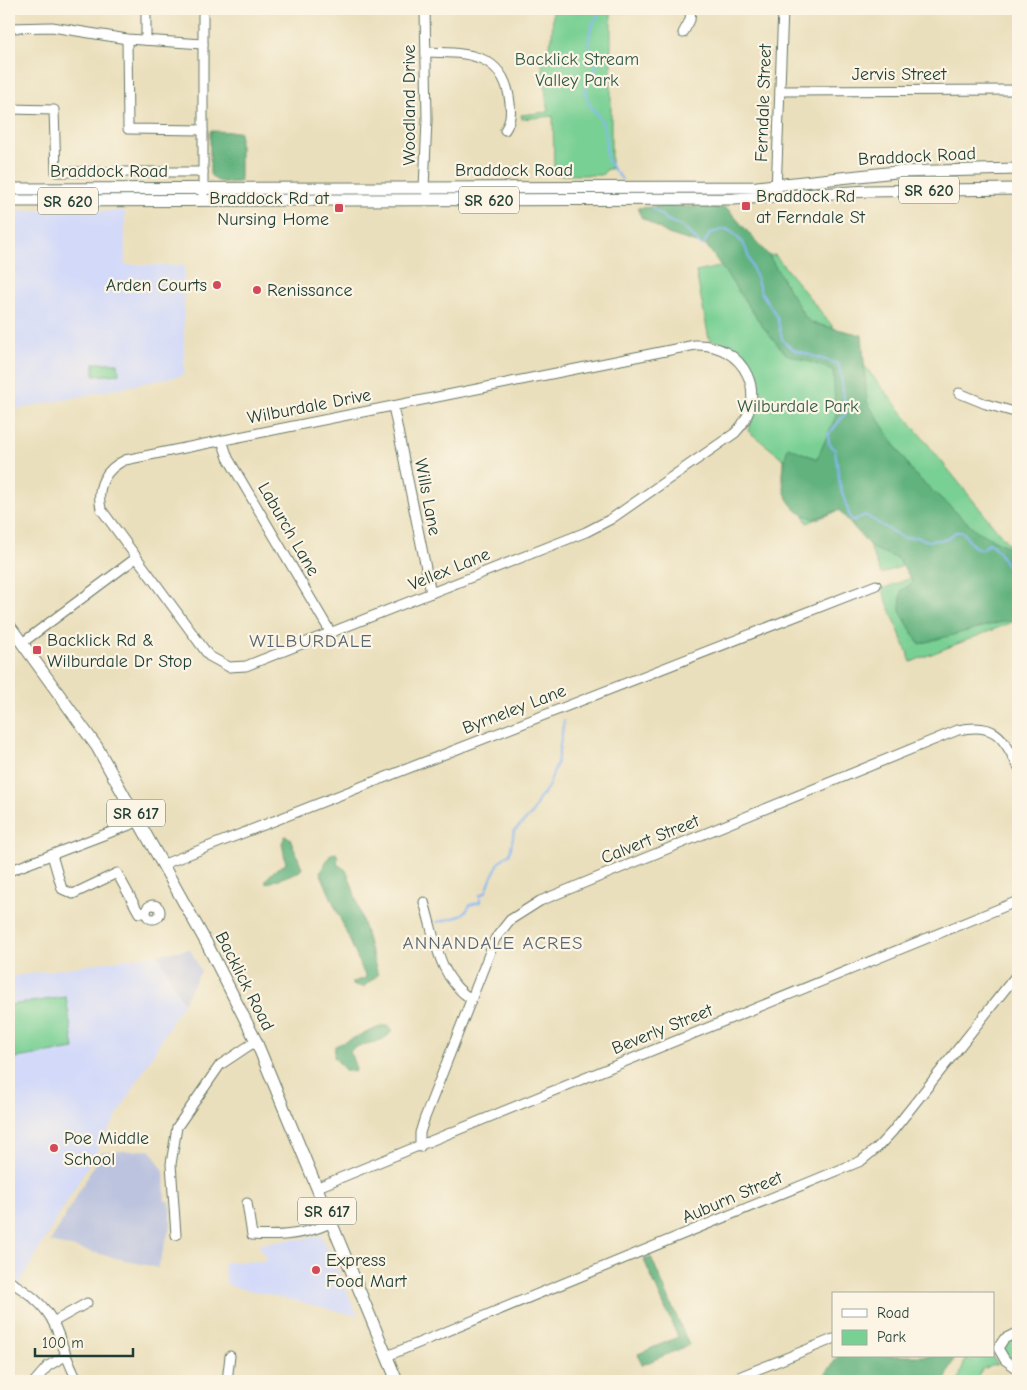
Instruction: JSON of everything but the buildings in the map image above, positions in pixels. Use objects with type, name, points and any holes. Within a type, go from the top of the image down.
[{"type":"main road","name":"Braddock Road","points":[[9,201],[424,188],[776,186],[896,172],[1018,169]]},
{"type":"main road","name":"Braddock Road","points":[[9,189],[430,200],[776,198],[868,191],[1018,189]]},
{"type":"main road","name":"Backlick Road","points":[[9,625],[97,747],[140,820],[208,944],[256,1041],[397,1381]]},
{"type":"street","points":[[146,9],[146,40]]},
{"type":"street","name":"Woodland Drive","points":[[426,9],[424,188],[430,200]]},
{"type":"street","points":[[683,33],[690,20],[691,9]]},
{"type":"street","name":"Ferndale Street","points":[[776,198],[783,9]]},
{"type":"street","points":[[203,15],[203,194]]},
{"type":"street","points":[[9,28],[52,27],[127,39],[203,44]]},
{"type":"street","points":[[127,39],[128,129],[203,130]]},
{"type":"street","points":[[426,52],[473,55],[495,68],[506,84],[510,105],[509,124],[505,130]]},
{"type":"street","name":"Jervis Street","points":[[780,91],[1018,90]]},
{"type":"street","points":[[9,109],[54,110],[56,172],[203,172]]},
{"type":"street","name":"Wilburdale Drive","points":[[136,558],[101,509],[100,486],[107,472],[125,460],[695,345],[722,349],[736,359],[747,373]]},
{"type":"street","name":"Vellex Lane","points":[[136,558],[204,650],[222,664],[237,667],[246,666],[586,532],[611,519],[734,433],[745,421],[752,395],[747,373]]},
{"type":"street","points":[[959,393],[986,404],[1018,413]]},
{"type":"street","name":"Wills Lane","points":[[393,406],[430,593]]},
{"type":"street","name":"Laburch Lane","points":[[222,440],[228,458],[331,633]]},
{"type":"street","points":[[22,642],[136,558]]},
{"type":"street","name":"Byrneley Lane","points":[[164,864],[876,585]]},
{"type":"street","name":"Calvert Street","points":[[420,1147],[420,1133],[424,1120],[488,954],[502,929],[519,912],[540,901],[958,730],[978,727],[991,730],[1003,739],[1018,766]]},
{"type":"street","points":[[9,871],[140,820]]},
{"type":"street","points":[[52,855],[62,889],[73,894],[117,873],[139,913],[146,913]]},
{"type":"street","name":"Beverly Street","points":[[318,1187],[420,1147],[1018,901]]},
{"type":"street","points":[[424,902],[446,973],[455,986],[471,998]]},
{"type":"street","name":"Auburn Street","points":[[387,1356],[861,1161],[892,1132],[1018,972]]},
{"type":"street","points":[[176,1235],[171,1164],[177,1127],[220,1065],[256,1041]]},
{"type":"street","points":[[246,1203],[252,1235],[274,1237],[315,1231],[332,1222]]},
{"type":"street","points":[[9,1281],[33,1298],[53,1322],[65,1356],[78,1381]]},
{"type":"street","points":[[53,1322],[87,1303]]},
{"type":"street","points":[[1018,1336],[1014,1334],[1007,1337],[998,1348],[1005,1360],[1018,1369]]},
{"type":"street","points":[[729,1381],[832,1339]]},
{"type":"street","points":[[35,1381],[48,1366],[65,1356]]},
{"type":"street","points":[[227,1381],[230,1356]]},
{"type":"shaded area","points":[[9,210],[125,211],[125,265],[184,265],[184,375],[9,411]]},
{"type":"shaded area","points":[[190,949],[201,971],[183,1003],[158,954]]},
{"type":"shaded area","name":"Poe Middle School","points":[[158,954],[183,1003],[12,1296],[9,1293],[9,977]]},
{"type":"shaded area","points":[[151,1150],[164,1172],[165,1201],[170,1201],[171,1223],[158,1268],[50,1242],[102,1152]]},
{"type":"shaded area","points":[[322,1236],[358,1316],[227,1285],[223,1262],[268,1261],[258,1244]]},
{"type":"green space","name":"Backlick Stream Valley Park","points":[[567,9],[632,9],[631,12],[611,12],[611,169],[607,169],[602,175],[554,175],[553,116],[522,119],[521,115],[548,112],[542,64],[552,38],[553,11]]},
{"type":"green space","points":[[210,131],[240,132],[240,182],[219,181],[210,174]]},
{"type":"green space","points":[[667,206],[727,208],[769,256],[805,317],[812,323],[862,335],[867,402],[913,473],[977,531],[1018,552],[1018,621],[1005,621],[919,644],[900,611],[901,591],[913,582],[898,559],[872,548],[839,510],[814,519],[798,511],[790,503],[786,496],[783,480],[784,463],[788,447],[817,459],[836,416],[833,370],[786,354],[763,327],[707,246],[668,234],[641,217],[638,208]]},
{"type":"green space","name":"Wilburdale Park","points":[[775,255],[1018,556],[1018,620],[911,662],[882,589],[930,571],[924,558],[881,574],[853,505],[807,523],[782,458],[748,431],[758,404],[755,376],[746,360],[736,350],[709,339],[696,272]]},
{"type":"green space","points":[[94,363],[118,363],[119,374],[94,376]]},
{"type":"green space","points":[[285,836],[290,838],[302,868],[300,871],[266,884],[266,879],[276,869],[286,864],[282,843]]},
{"type":"green space","points":[[336,853],[338,857],[337,864],[346,870],[351,882],[378,975],[363,987],[352,984],[366,978],[320,872],[331,854]]},
{"type":"green space","points":[[66,997],[74,1049],[9,1059],[9,1005]]},
{"type":"green space","points":[[382,1026],[389,1026],[392,1031],[383,1039],[350,1051],[356,1069],[354,1072],[345,1070],[334,1057],[335,1046]]},
{"type":"green space","points":[[651,1257],[689,1345],[642,1365],[638,1354],[678,1337],[644,1260]]},
{"type":"green space","points":[[1012,1340],[1018,1344],[1018,1354],[1014,1362],[1004,1354],[1003,1349]]},
{"type":"green space","points":[[837,1358],[954,1358],[945,1381],[821,1381]]},
{"type":"green space","points":[[975,1358],[994,1358],[998,1364],[983,1369],[975,1381],[958,1381],[965,1361],[969,1359],[972,1361]]},
{"type":"waterway","points":[[603,9],[594,21],[589,34],[590,48],[598,60],[586,88],[586,97],[602,122],[609,162],[622,179]]},
{"type":"waterway","points":[[652,208],[667,220],[683,227],[701,245],[704,244],[710,233],[726,229],[732,232],[744,244],[761,292],[777,317],[782,339],[785,343],[794,350],[838,364],[846,413],[828,435],[829,443],[835,450],[840,486],[851,520],[865,515],[903,538],[917,537],[928,541],[948,539],[955,532],[963,532],[971,544],[979,549],[983,549],[989,543],[993,546],[1011,572],[1015,576],[1018,574]]},
{"type":"waterway","points":[[437,922],[452,919],[464,913],[470,905],[480,902],[480,895],[486,892],[500,861],[510,853],[514,831],[532,814],[548,787],[557,763],[564,721]]},
{"type":"place","name":"Braddock Rd at Ferndale St","points":[[746,206]]},
{"type":"place","name":"Braddock Rd at Nursing Home","points":[[339,208]]},
{"type":"place","name":"Arden Courts","points":[[217,285]]},
{"type":"place","name":"Renissance","points":[[257,290]]},
{"type":"place","name":"Backlick Rd & Wilburdale Dr Stop","points":[[37,650]]},
{"type":"place","name":"Poe Middle School","points":[[54,1148]]},
{"type":"place","name":"Express Food Mart","points":[[316,1270]]},
{"type":"district","name":"WILBURDALE","points":[[311,640]]},
{"type":"district","name":"ANNANDALE ACRES","points":[[493,942]]}]
